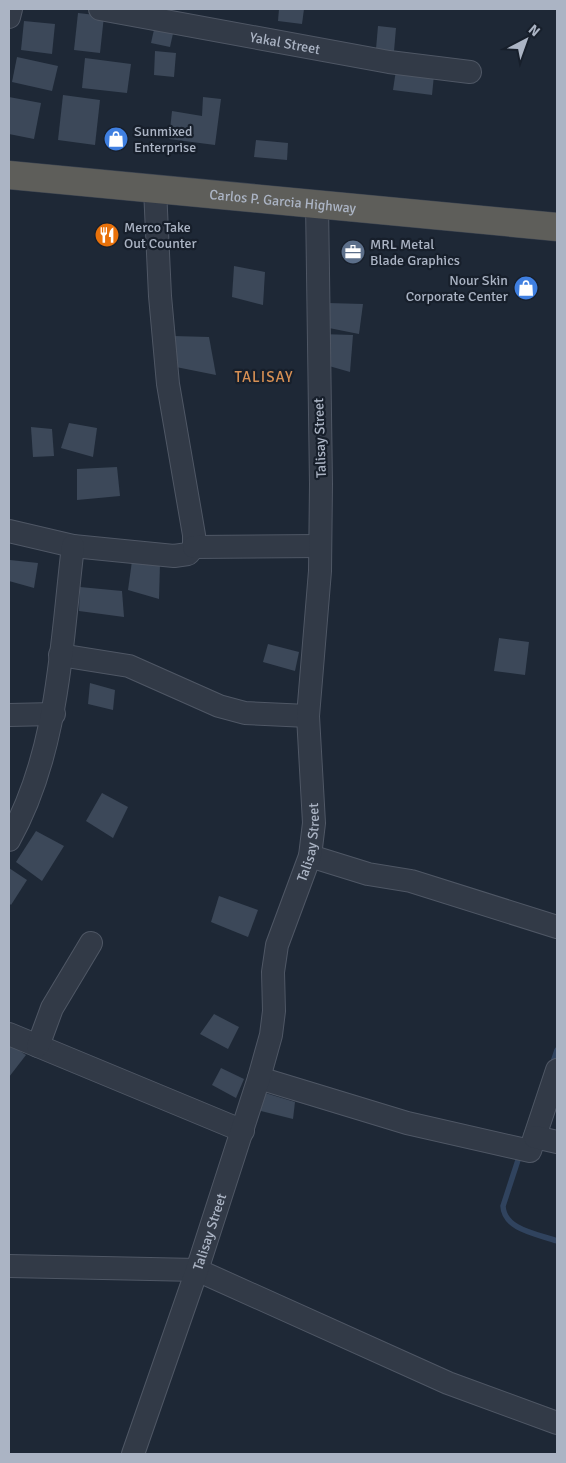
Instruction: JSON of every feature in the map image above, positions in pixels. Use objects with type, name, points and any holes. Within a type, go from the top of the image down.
[{"type":"highway","name":"Carlos P. Garcia Highway","points":[[9,175],[557,227]]},
{"type":"street","points":[[9,17],[11,9]]},
{"type":"street","name":"Yakal Street","points":[[100,9],[212,18],[389,62],[470,72]]},
{"type":"street","points":[[9,531],[73,546],[174,556],[188,554],[194,547],[194,535],[168,384],[160,296],[154,189]]},
{"type":"street","name":"Talisay Street","points":[[133,1454],[197,1270],[259,1078],[271,1035],[274,1011],[273,972],[277,945],[310,856],[314,823],[308,716],[320,571],[321,484],[317,203]]},
{"type":"street","points":[[9,840],[28,800],[54,714],[73,546]]},
{"type":"street","points":[[194,547],[320,546]]},
{"type":"street","points":[[60,655],[129,666],[219,706],[245,713],[308,716]]},
{"type":"street","points":[[9,715],[54,714]]},
{"type":"street","points":[[310,856],[368,874],[411,881],[557,927]]},
{"type":"street","points":[[38,1046],[52,1008],[91,943]]},
{"type":"street","points":[[9,1034],[243,1131]]},
{"type":"street","points":[[532,1144],[557,1070]]},
{"type":"street","points":[[259,1078],[407,1123],[532,1144],[557,1142]]},
{"type":"street","points":[[9,1266],[197,1270],[448,1383],[557,1423]]},
{"type":"building","points":[[279,9],[304,9],[302,24],[278,21]]},
{"type":"building","points":[[78,13],[104,16],[100,53],[74,50]]},
{"type":"building","points":[[24,21],[55,24],[52,54],[21,50]]},
{"type":"building","points":[[155,25],[174,29],[170,47],[151,43]]},
{"type":"building","points":[[378,26],[396,28],[394,51],[376,49]]},
{"type":"building","points":[[155,51],[176,53],[174,77],[154,75]]},
{"type":"building","points":[[17,57],[58,66],[52,91],[12,82]]},
{"type":"building","points":[[85,58],[131,64],[127,93],[82,88]]},
{"type":"building","points":[[396,70],[434,75],[432,95],[393,90]]},
{"type":"building","points":[[63,95],[100,100],[95,145],[58,140]]},
{"type":"building","points":[[9,97],[41,103],[34,139],[9,134]]},
{"type":"building","points":[[203,97],[221,99],[215,145],[169,139],[172,111],[202,116]]},
{"type":"building","points":[[256,140],[288,143],[287,160],[254,157]]},
{"type":"building","points":[[234,266],[265,272],[263,305],[232,297]]},
{"type":"building","points":[[328,303],[363,304],[359,334],[329,328]]},
{"type":"building","points":[[320,334],[353,335],[350,372],[322,364]]},
{"type":"building","points":[[173,336],[209,337],[216,375],[176,367]]},
{"type":"building","points":[[69,423],[97,428],[93,457],[61,448]]},
{"type":"building","points":[[31,427],[52,429],[54,456],[33,457]]},
{"type":"building","points":[[117,467],[120,496],[77,500],[77,469]]},
{"type":"building","points":[[10,560],[38,563],[34,588],[9,581]]},
{"type":"building","points":[[132,561],[160,563],[159,599],[128,590]]},
{"type":"building","points":[[80,587],[122,591],[124,617],[79,611]]},
{"type":"building","points":[[499,638],[529,642],[525,675],[494,671]]},
{"type":"building","points":[[268,644],[299,652],[295,671],[263,662]]},
{"type":"building","points":[[90,683],[115,690],[113,710],[88,704]]},
{"type":"building","points":[[102,793],[128,807],[113,838],[86,821]]},
{"type":"building","points":[[36,831],[64,846],[42,881],[16,862]]},
{"type":"building","points":[[9,868],[27,880],[11,905],[9,903]]},
{"type":"building","points":[[219,896],[258,910],[248,937],[211,922]]},
{"type":"building","points":[[214,1014],[239,1027],[228,1049],[200,1034]]},
{"type":"building","points":[[9,1044],[26,1055],[9,1077]]},
{"type":"building","points":[[221,1068],[244,1079],[236,1098],[212,1085]]},
{"type":"building","points":[[262,1092],[295,1102],[293,1119],[257,1110]]},
{"type":"waterway","points":[[552,1065],[557,1050]]},
{"type":"waterway","points":[[520,1154],[503,1206],[505,1214],[509,1221],[523,1230],[557,1241]]},
{"type":"place","name":"Sunmixed Enterprise","points":[[116,139]]},
{"type":"place","name":"Merco Take Out Counter","points":[[107,235]]},
{"type":"place","name":"MRL Metal Blade Graphics","points":[[353,252]]},
{"type":"place","name":"Nour Skin Corporate Center","points":[[526,288]]},
{"type":"district","name":"TALISAY","points":[[264,377]]}]
